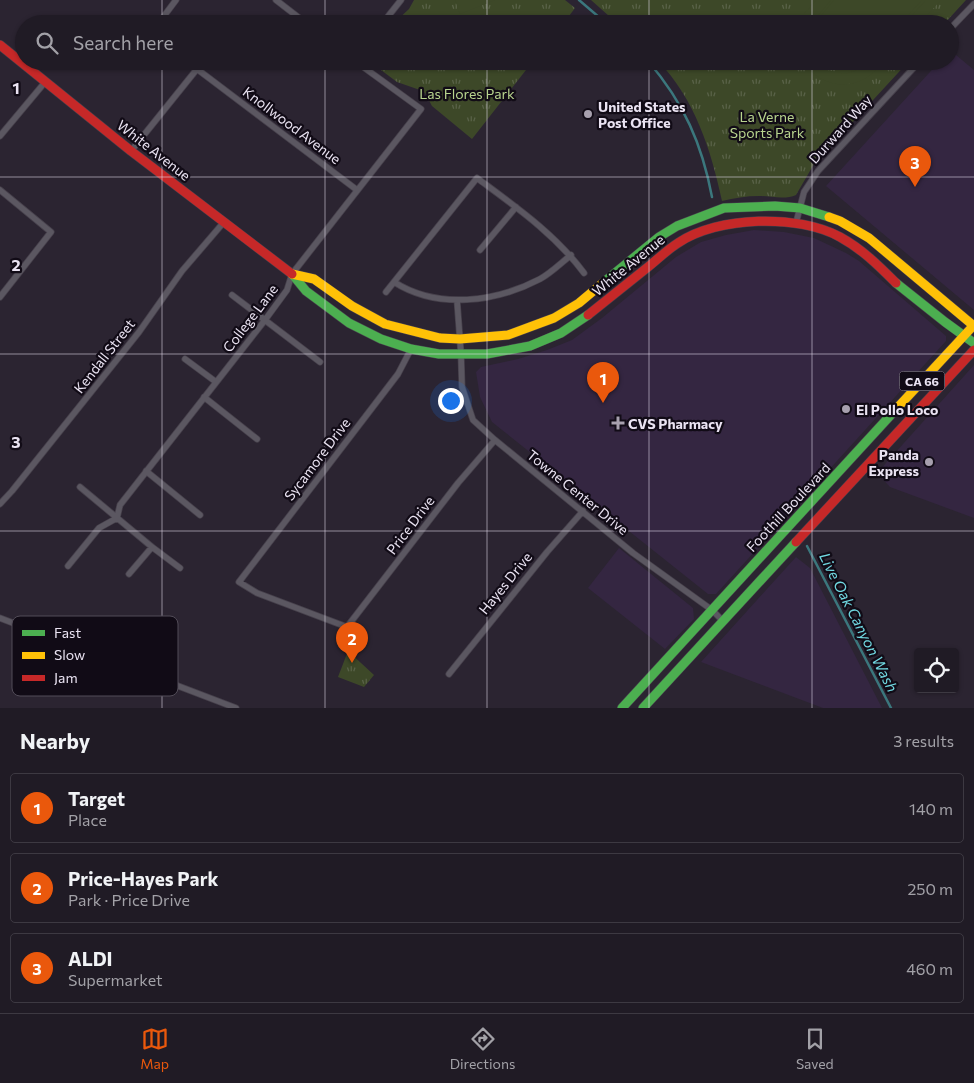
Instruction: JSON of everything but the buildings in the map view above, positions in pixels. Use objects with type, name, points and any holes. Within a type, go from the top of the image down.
[{"type":"main road","name":"White Avenue","points":[[0,45],[15,57]]},
{"type":"main road","name":"White Avenue","points":[[32,70],[132,151],[292,274],[306,291],[349,323],[381,339],[411,349],[439,354],[487,354],[524,347],[561,334],[610,297],[668,249],[695,234],[717,227],[750,221],[774,220],[796,223],[833,234],[858,248],[917,300],[974,343]]},
{"type":"main road","name":"White Avenue","points":[[292,274],[314,279],[352,306],[385,324],[416,333],[440,338],[460,339],[508,335],[554,318],[579,303],[659,237],[694,218],[724,208],[763,206],[800,208],[840,221],[869,238],[974,326]]},
{"type":"main road","name":"Foothill Boulevard","points":[[622,708],[974,326]]},
{"type":"main road","name":"CA 66","points":[[643,708],[974,350]]},
{"type":"street","points":[[165,15],[176,0]]},
{"type":"street","points":[[276,0],[295,15]]},
{"type":"street","points":[[389,15],[401,0]]},
{"type":"street","points":[[959,20],[974,4]]},
{"type":"street","points":[[132,151],[197,70]]},
{"type":"street","name":"Knollwood Avenue","points":[[197,70],[357,190]]},
{"type":"street","name":"College Lane","points":[[117,518],[120,505],[265,320],[287,290],[292,274],[421,109],[367,70]]},
{"type":"street","name":"Durward Way","points":[[796,223],[804,192],[818,171],[912,70]]},
{"type":"street","points":[[0,136],[46,81]]},
{"type":"street","points":[[386,292],[477,178],[555,238],[584,273]]},
{"type":"street","points":[[0,190],[51,232],[0,297]]},
{"type":"street","points":[[480,250],[516,207]]},
{"type":"street","name":"Kendall Street","points":[[0,504],[140,332],[182,271],[224,222]]},
{"type":"street","points":[[394,282],[422,295],[457,300],[510,292],[542,278],[571,255]]},
{"type":"street","points":[[232,295],[320,362]]},
{"type":"street","name":"Towne Center Drive","points":[[457,300],[462,387],[473,420],[644,561],[723,620]]},
{"type":"street","name":"Sycamore Drive","points":[[347,627],[256,593],[238,582],[398,374],[411,349]]},
{"type":"street","points":[[185,359],[216,382]]},
{"type":"street","points":[[204,398],[257,439]]},
{"type":"street","name":"Price Drive","points":[[347,627],[458,483],[495,440]]},
{"type":"street","points":[[146,471],[200,515]]},
{"type":"street","points":[[80,487],[180,568]]},
{"type":"street","name":"Hayes Drive","points":[[449,674],[547,552],[583,511]]},
{"type":"street","points":[[68,566],[99,528],[117,518]]},
{"type":"street","points":[[129,574],[152,547]]},
{"type":"street","points":[[0,618],[12,623]]},
{"type":"street","points":[[178,686],[236,708]]},
{"type":"shaded area","points":[[959,58],[974,70],[974,310],[826,186],[932,70],[959,70]]},
{"type":"shaded area","points":[[754,230],[784,232],[814,238],[846,253],[859,261],[946,336],[946,341],[716,594],[708,594],[492,422],[480,397],[476,372],[481,367],[518,359],[572,340],[602,318],[676,257],[701,242]]},
{"type":"shaded area","points":[[974,365],[974,518],[890,487],[877,473]]},
{"type":"shaded area","points":[[619,548],[693,608],[694,619],[665,649],[588,588]]},
{"type":"shaded area","points":[[796,557],[810,568],[882,708],[823,708],[701,662]]},
{"type":"green space","points":[[414,0],[565,0],[575,8],[570,15],[403,15]]},
{"type":"green space","points":[[455,0],[495,0],[460,14]]},
{"type":"green space","points":[[591,0],[966,0],[952,15],[608,15]]},
{"type":"green space","points":[[816,0],[831,0],[818,15],[804,14]]},
{"type":"green space","points":[[834,0],[922,0],[908,15],[822,15]]},
{"type":"green space","points":[[926,0],[941,0],[927,15],[912,15]]},
{"type":"green space","name":"Las Flores Park","points":[[381,70],[526,70],[472,139],[432,106],[425,93],[397,82]]},
{"type":"green space","name":"La Verne Sports Park","points":[[666,70],[901,70],[814,164],[796,195],[782,198],[749,196],[722,201],[713,163],[700,126],[692,109]]},
{"type":"green space","points":[[810,70],[827,70],[845,74],[858,70],[876,70],[855,83],[847,84],[830,82]]},
{"type":"green space","points":[[348,651],[374,675],[364,687],[338,677]]},
{"type":"waterway","points":[[579,0],[596,15]]},
{"type":"waterway","points":[[655,70],[672,93],[690,125],[703,159],[712,197]]},
{"type":"waterway","name":"Live Oak Canyon Wash","points":[[807,546],[891,708]]},
{"type":"traffic: fast","points":[[604,282],[659,237],[677,226],[724,208],[775,206],[800,208],[829,217]]},
{"type":"traffic: fast","points":[[292,274],[306,291],[349,323],[381,339],[411,349],[439,354],[487,354],[530,346],[561,333],[588,315]]},
{"type":"traffic: fast","points":[[896,283],[974,343]]},
{"type":"traffic: fast","points":[[622,708],[899,406]]},
{"type":"traffic: fast","points":[[643,708],[796,542]]},
{"type":"traffic: slow","points":[[829,217],[840,221],[869,238],[974,326]]},
{"type":"traffic: slow","points":[[292,274],[314,279],[352,306],[385,324],[440,338],[460,339],[508,335],[554,318],[579,303],[604,282]]},
{"type":"traffic: slow","points":[[899,406],[974,325]]},
{"type":"traffic: jam","points":[[0,45],[15,57]]},
{"type":"traffic: jam","points":[[31,70],[131,151],[292,274]]},
{"type":"traffic: jam","points":[[588,315],[678,243],[714,227],[736,223],[758,221],[781,222],[803,224],[823,230],[840,237],[863,252],[896,283]]},
{"type":"traffic: jam","points":[[796,542],[974,350]]},
{"type":"place","name":"United States Post Office","points":[[588,114]]},
{"type":"place","name":"ALDI","points":[[915,187]]},
{"type":"place","name":"Target","points":[[603,403]]},
{"type":"place","name":"El Pollo Loco","points":[[846,409]]},
{"type":"place","name":"CVS Pharmacy","points":[[618,423]]},
{"type":"place","name":"Panda Express","points":[[929,462]]},
{"type":"place","name":"Price-Hayes Park","points":[[352,663]]}]
